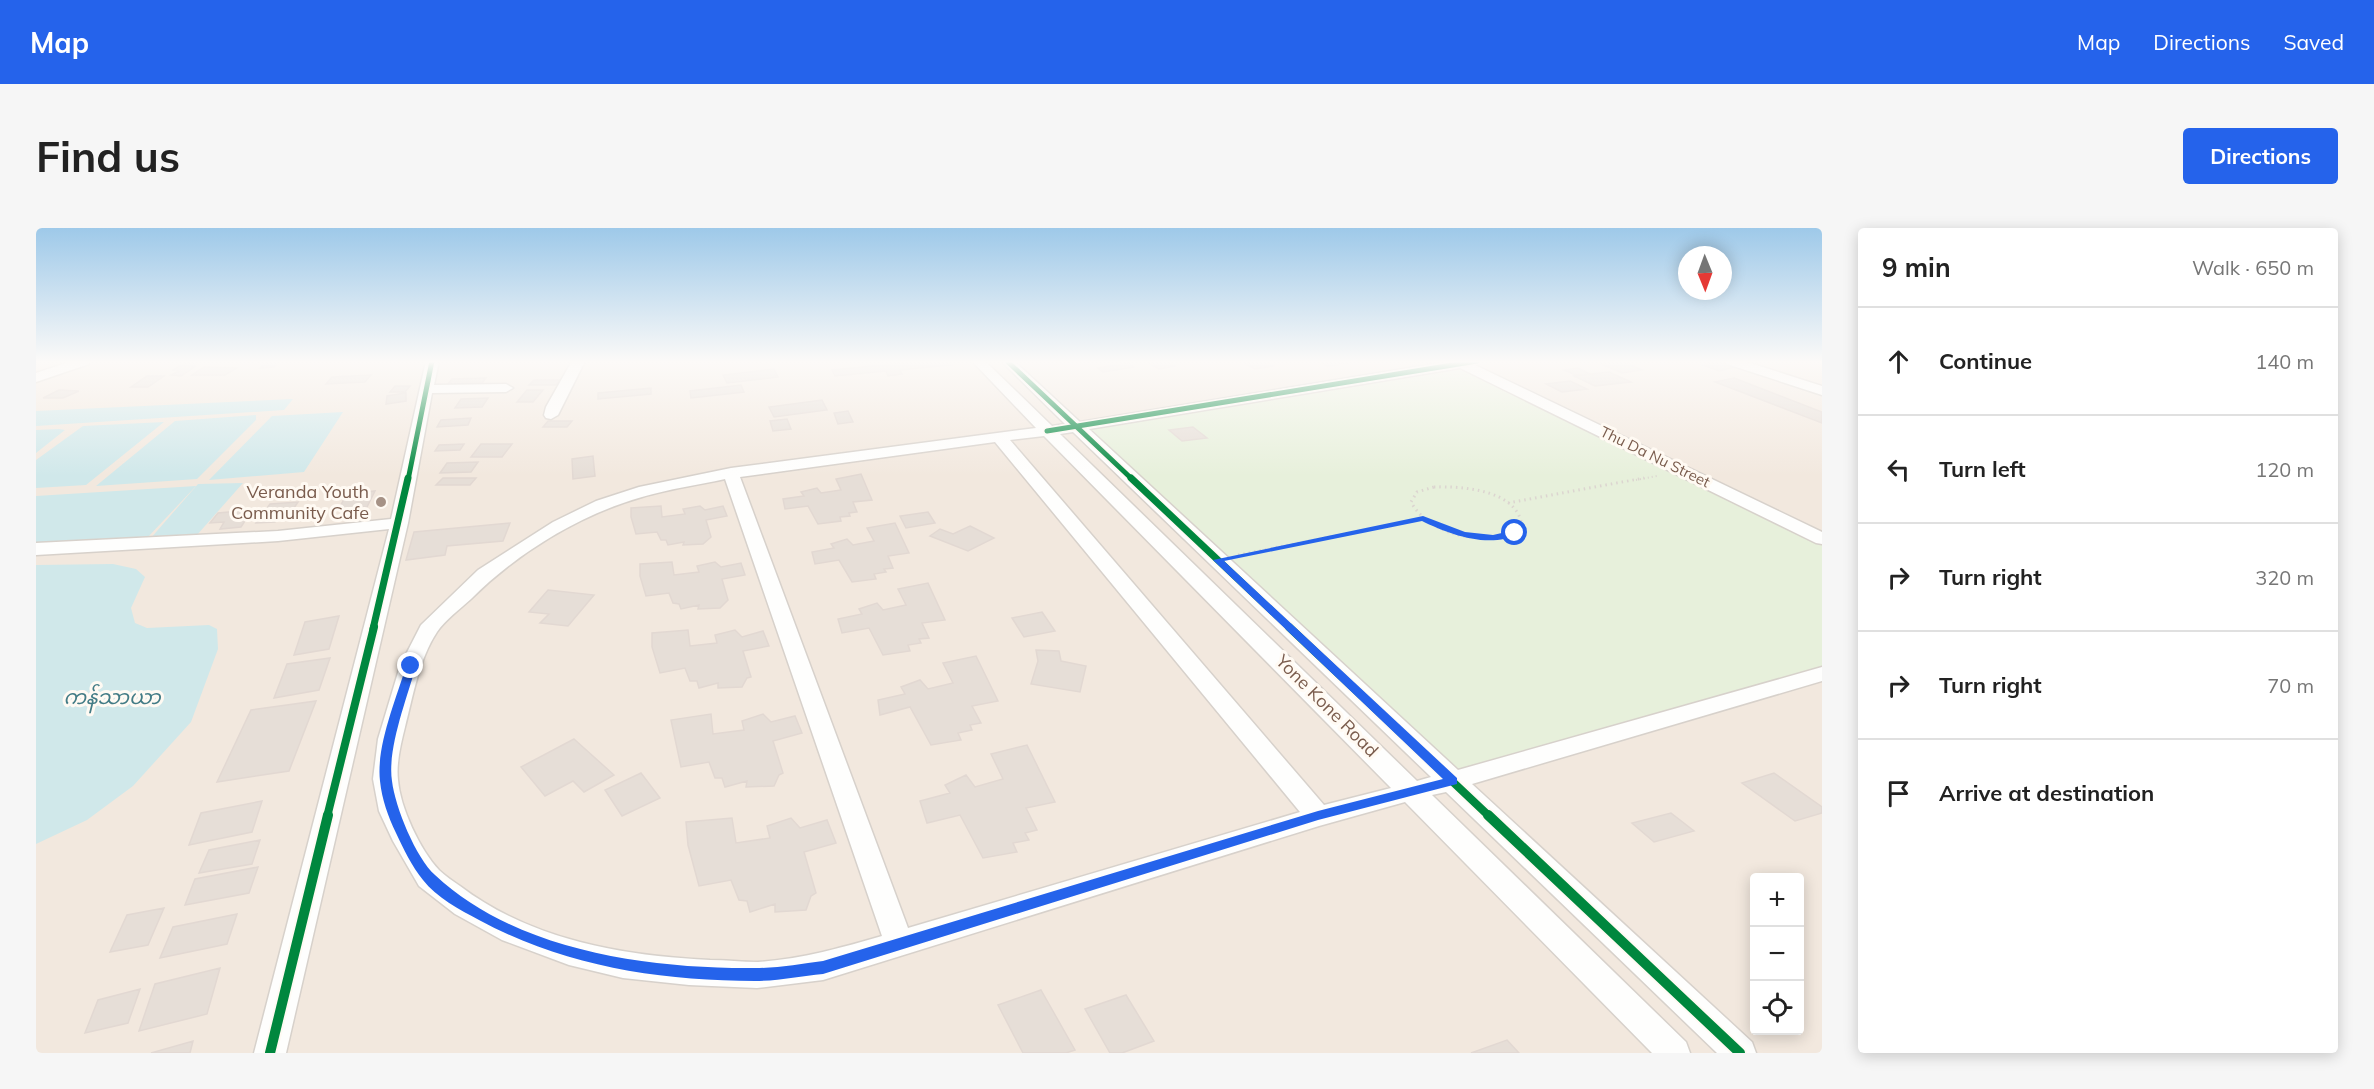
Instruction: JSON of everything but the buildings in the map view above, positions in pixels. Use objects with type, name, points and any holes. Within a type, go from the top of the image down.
[{"type":"street","points":[[270,1053],[399,523],[424,400]]},
{"type":"street","points":[[551,415],[555,400]]},
{"type":"street","name":"Yone Kone Road","points":[[1016,400],[1412,790],[1674,1053]]},
{"type":"street","points":[[1048,400],[1740,1053]]},
{"type":"street","points":[[1238,400],[1077,427],[731,473],[639,492],[602,505],[559,526],[520,549],[485,574],[428,630],[411,666],[400,698],[390,739],[385,779],[392,811],[406,841],[429,878],[465,906],[512,932],[569,952],[623,965],[689,972],[757,975],[823,968],[1318,816],[1452,781],[1822,674]]},
{"type":"street","name":"Thu Da Nu Street","points":[[1535,400],[1822,539]]},
{"type":"street","points":[[998,436],[1318,816]]},
{"type":"street","points":[[731,473],[899,943]]},
{"type":"street","points":[[36,549],[278,536],[399,523]]},
{"type":"path","points":[[1507,503],[1684,471]]},
{"type":"path","points":[[1450,487],[1485,493],[1507,503],[1521,515],[1523,523],[1519,530],[1502,537],[1465,535],[1446,530],[1423,519],[1414,510],[1411,502],[1414,495],[1428,488],[1450,487]]},
{"type":"path","points":[[1217,560],[1423,519]]},
{"type":"shaded area","points":[[36,400],[1822,400],[1822,1053],[36,1053]]},
{"type":"green space","points":[[1261,400],[1536,400],[1822,539],[1822,674],[1452,781],[1076,427]]},
{"type":"water","points":[[293,400],[284,410],[36,426],[36,411]]},
{"type":"water","points":[[343,412],[304,472],[209,480],[272,416]]},
{"type":"water","points":[[256,415],[256,420],[197,479],[96,486],[175,421]]},
{"type":"water","points":[[164,422],[86,485],[36,488],[36,460],[83,426]]},
{"type":"water","points":[[36,430],[65,430],[36,453]]},
{"type":"water","points":[[243,483],[197,535],[150,539],[198,484]]},
{"type":"water","points":[[196,486],[148,537],[36,545],[36,496]]},
{"type":"water","name":"ကန်သာယာ","points":[[113,564],[136,569],[145,577],[131,608],[135,623],[147,628],[209,625],[217,629],[218,649],[191,722],[133,786],[87,820],[36,844],[36,565]]},
{"type":"cycle path","points":[[270,1053],[399,523],[424,400]]},
{"type":"cycle path","points":[[1048,400],[1740,1053]]},
{"type":"cycle path","points":[[1047,431],[1240,400]]},
{"type":"place","name":"Veranda Youth Community Cafe","points":[[381,502]]},
{"type":"route","points":[[411,666],[390,739],[385,779],[392,811],[406,841],[429,878],[465,906],[512,932],[569,952],[623,965],[689,972],[757,975],[823,968],[1318,816],[1452,781],[1217,560],[1423,519],[1446,530],[1465,535],[1502,537],[1515,533]]}]
